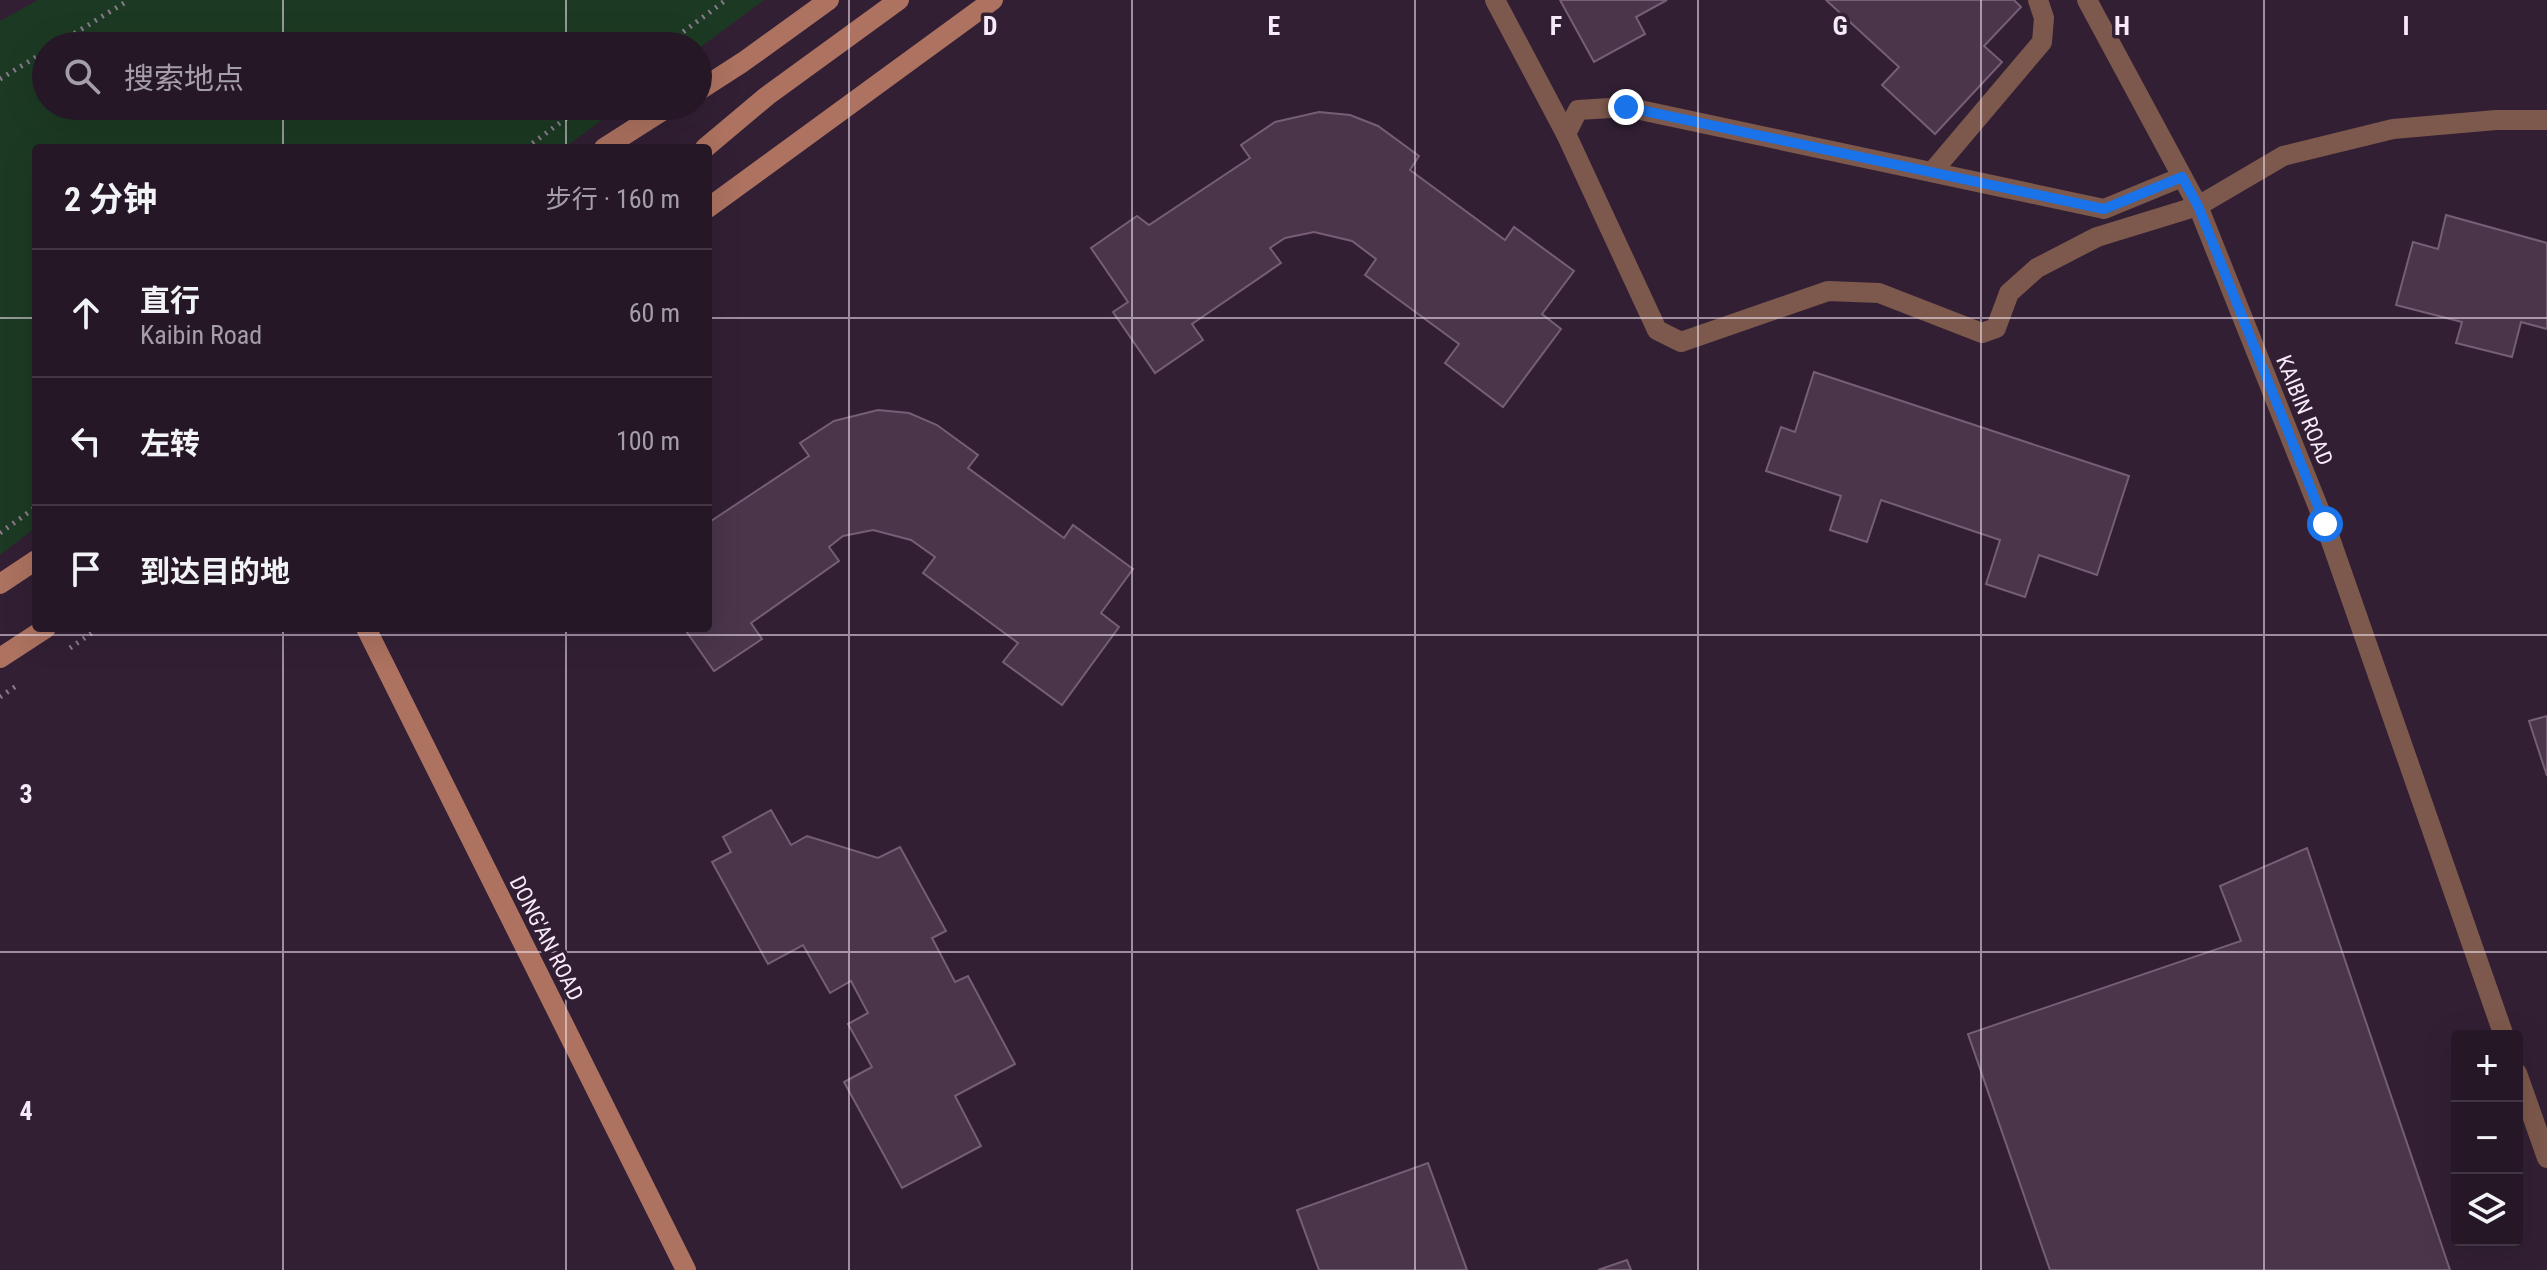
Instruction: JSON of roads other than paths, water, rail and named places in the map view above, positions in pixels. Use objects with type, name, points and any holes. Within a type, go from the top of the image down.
[{"type":"street","points":[[712,82],[829,0]]},
{"type":"street","points":[[710,144],[767,96],[899,0]]},
{"type":"street","points":[[712,205],[993,0]]},
{"type":"street","points":[[1495,0],[1566,134],[1657,330],[1681,342],[1828,291],[1879,293],[1982,333],[1996,328],[2009,293],[2037,268],[2097,237],[2198,206],[2283,156],[2393,129],[2496,120],[2547,120]]},
{"type":"street","points":[[1932,172],[2042,42],[2044,18],[2038,0]]},
{"type":"street","name":"KAIBIN ROAD","points":[[2087,0],[2198,206],[2325,524],[2502,1030]]},
{"type":"street","points":[[1566,134],[1578,110],[1626,107],[2104,209],[2182,177]]},
{"type":"street","points":[[610,144],[648,120]]},
{"type":"street","points":[[0,584],[32,563]]},
{"type":"street","points":[[0,658],[40,632]]},
{"type":"street","name":"DONG'AN ROAD","points":[[368,632],[686,1270]]},
{"type":"street","points":[[2523,1090],[2547,1158]]}]
